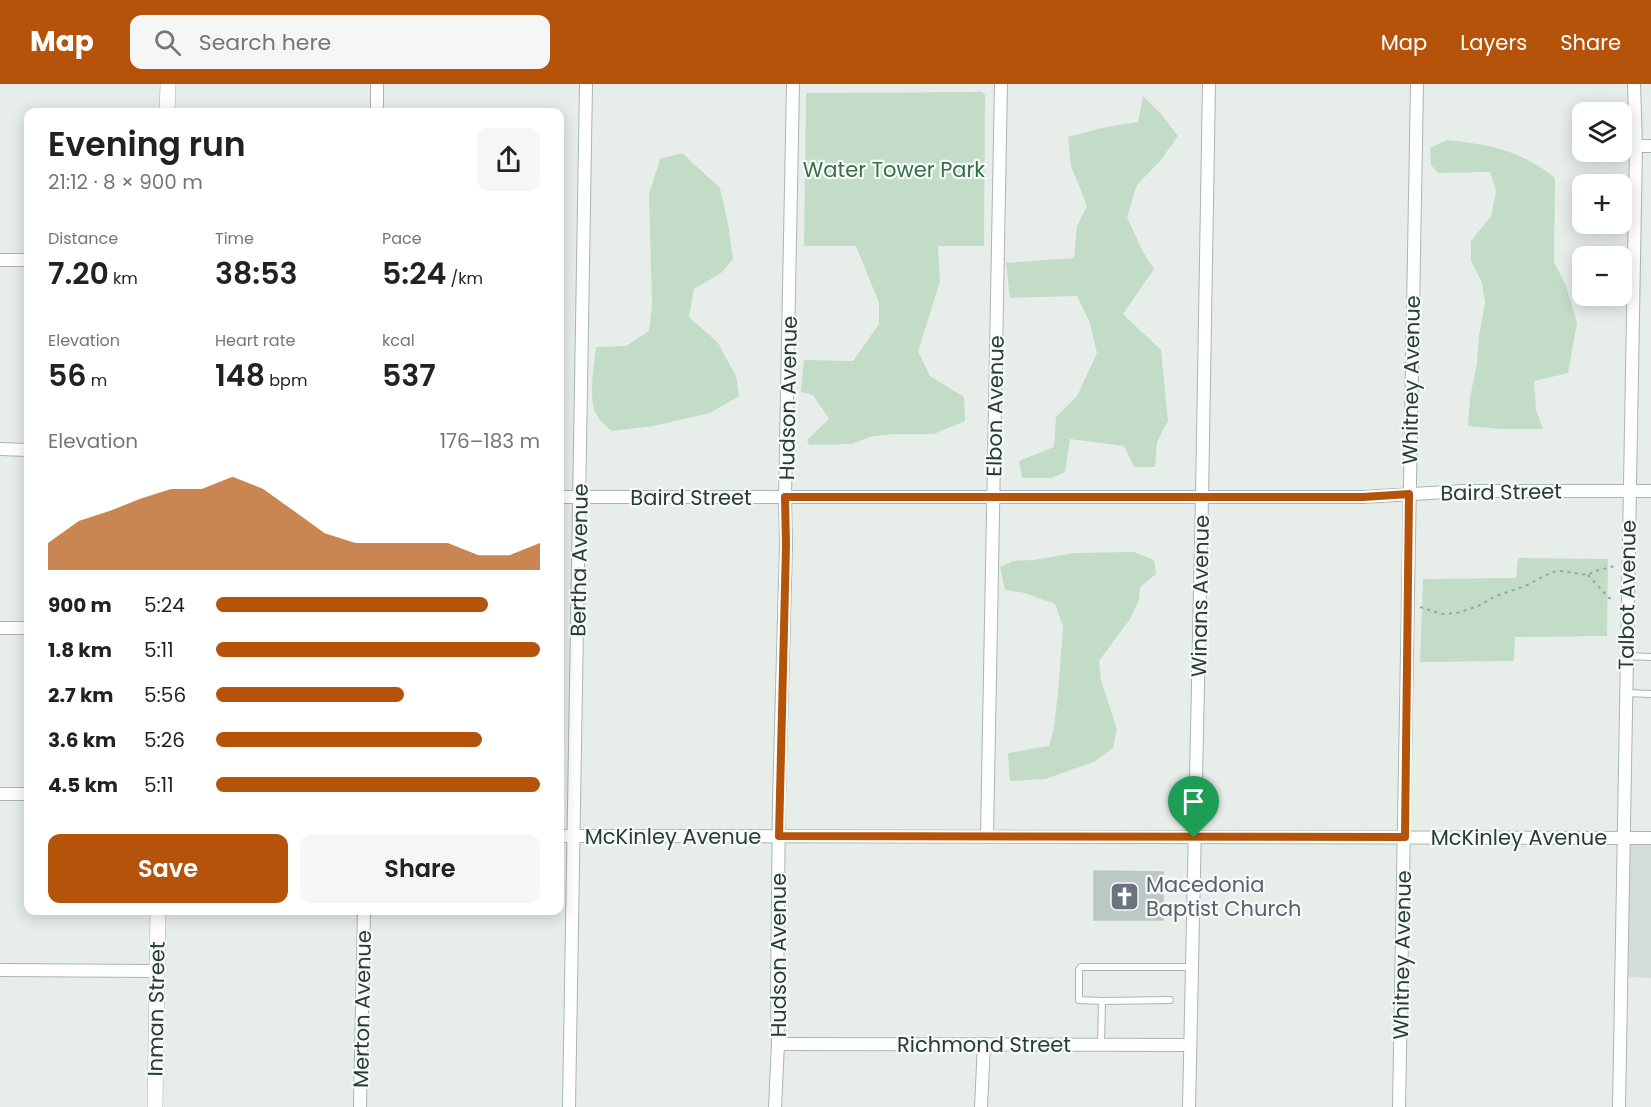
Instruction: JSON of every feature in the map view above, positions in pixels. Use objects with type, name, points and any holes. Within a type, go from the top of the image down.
[{"type":"street","points":[[168,84],[168,108]]},
{"type":"street","points":[[376,108],[377,84]]},
{"type":"street","name":"Bertha Avenue","points":[[569,1107],[586,84]]},
{"type":"street","name":"Hudson Avenue","points":[[775,1107],[778,1044],[779,836],[793,84]]},
{"type":"street","name":"Elbon Avenue","points":[[987,836],[1001,84]]},
{"type":"street","name":"Winans Avenue","points":[[1190,1107],[1209,84]]},
{"type":"street","name":"Whitney Avenue","points":[[1399,1107],[1417,84]]},
{"type":"street","name":"Talbot Avenue","points":[[1619,1107],[1636,146],[1635,84]]},
{"type":"street","points":[[1636,146],[1651,146]]},
{"type":"street","points":[[0,260],[24,260]]},
{"type":"street","points":[[0,449],[24,450]]},
{"type":"street","name":"Baird Street","points":[[564,498],[1363,497],[1463,491],[1651,491]]},
{"type":"street","points":[[0,628],[24,628]]},
{"type":"street","points":[[0,794],[24,794]]},
{"type":"street","name":"McKinley Avenue","points":[[564,837],[1651,838]]},
{"type":"street","name":"Inman Street","points":[[155,1107],[158,915]]},
{"type":"street","name":"Merton Avenue","points":[[360,1107],[364,915]]},
{"type":"street","points":[[0,970],[157,971]]},
{"type":"street","name":"Richmond Street","points":[[778,1044],[1190,1045]]},
{"type":"street","points":[[981,1107],[984,1044]]},
{"type":"lane","points":[[1626,656],[1651,657]]},
{"type":"lane","points":[[1626,693],[1651,694]]},
{"type":"lane","points":[[1170,1000],[1079,1000],[1079,970],[1081,967],[1192,967]]},
{"type":"lane","points":[[1101,1045],[1102,1001]]},
{"type":"path","points":[[1408,605],[1442,614],[1457,613],[1525,586],[1552,572],[1562,571],[1588,575],[1611,566],[1628,565]]},
{"type":"path","points":[[1588,575],[1609,598],[1627,599]]},
{"type":"shaded area","points":[[1628,841],[1651,841],[1651,978],[1628,977]]},
{"type":"green space","name":"Water Tower Park","points":[[982,92],[985,95],[984,246],[938,246],[940,282],[918,351],[930,376],[964,397],[965,421],[934,434],[873,436],[852,444],[809,445],[807,440],[829,419],[813,395],[801,392],[804,360],[853,361],[879,324],[879,303],[856,246],[804,246],[806,93]]},
{"type":"green space","points":[[1143,96],[1178,136],[1160,161],[1137,185],[1127,217],[1142,250],[1154,269],[1123,314],[1161,350],[1168,421],[1157,442],[1155,467],[1134,467],[1124,446],[1070,439],[1065,472],[1052,478],[1022,478],[1019,461],[1054,447],[1056,417],[1077,396],[1097,353],[1090,323],[1077,296],[1010,298],[1006,263],[1074,258],[1077,226],[1087,206],[1071,166],[1068,137],[1106,127],[1138,122]]},
{"type":"green space","points":[[1447,140],[1504,150],[1542,168],[1555,178],[1554,262],[1566,286],[1577,323],[1568,373],[1534,381],[1536,410],[1543,429],[1468,426],[1470,398],[1485,303],[1482,283],[1471,261],[1471,241],[1491,216],[1496,191],[1490,172],[1438,173],[1431,165],[1430,148]]},
{"type":"green space","points":[[682,153],[720,188],[733,259],[721,273],[694,289],[689,317],[718,343],[736,376],[739,396],[710,413],[653,426],[612,431],[600,420],[593,405],[592,383],[596,347],[626,346],[649,331],[652,306],[649,194],[660,159]]},
{"type":"green space","points":[[1134,552],[1154,560],[1156,574],[1140,587],[1139,600],[1130,619],[1099,661],[1101,680],[1117,729],[1113,748],[1094,762],[1045,779],[1010,781],[1008,753],[1049,746],[1054,728],[1063,627],[1055,604],[1025,593],[1005,590],[1000,567],[1013,561],[1075,553]]},
{"type":"green space","points":[[1518,558],[1608,559],[1607,636],[1515,637],[1514,661],[1420,662],[1423,579],[1516,578]]},
{"type":"building","points":[[1094,871],[1163,872],[1163,920],[1094,920]]},
{"type":"place","name":"Macedonia Baptist Church","points":[[1125,896]]},
{"type":"route","points":[[1409,494],[1405,837],[1194,838],[779,836],[786,545],[785,497],[1363,497],[1409,494]]}]
